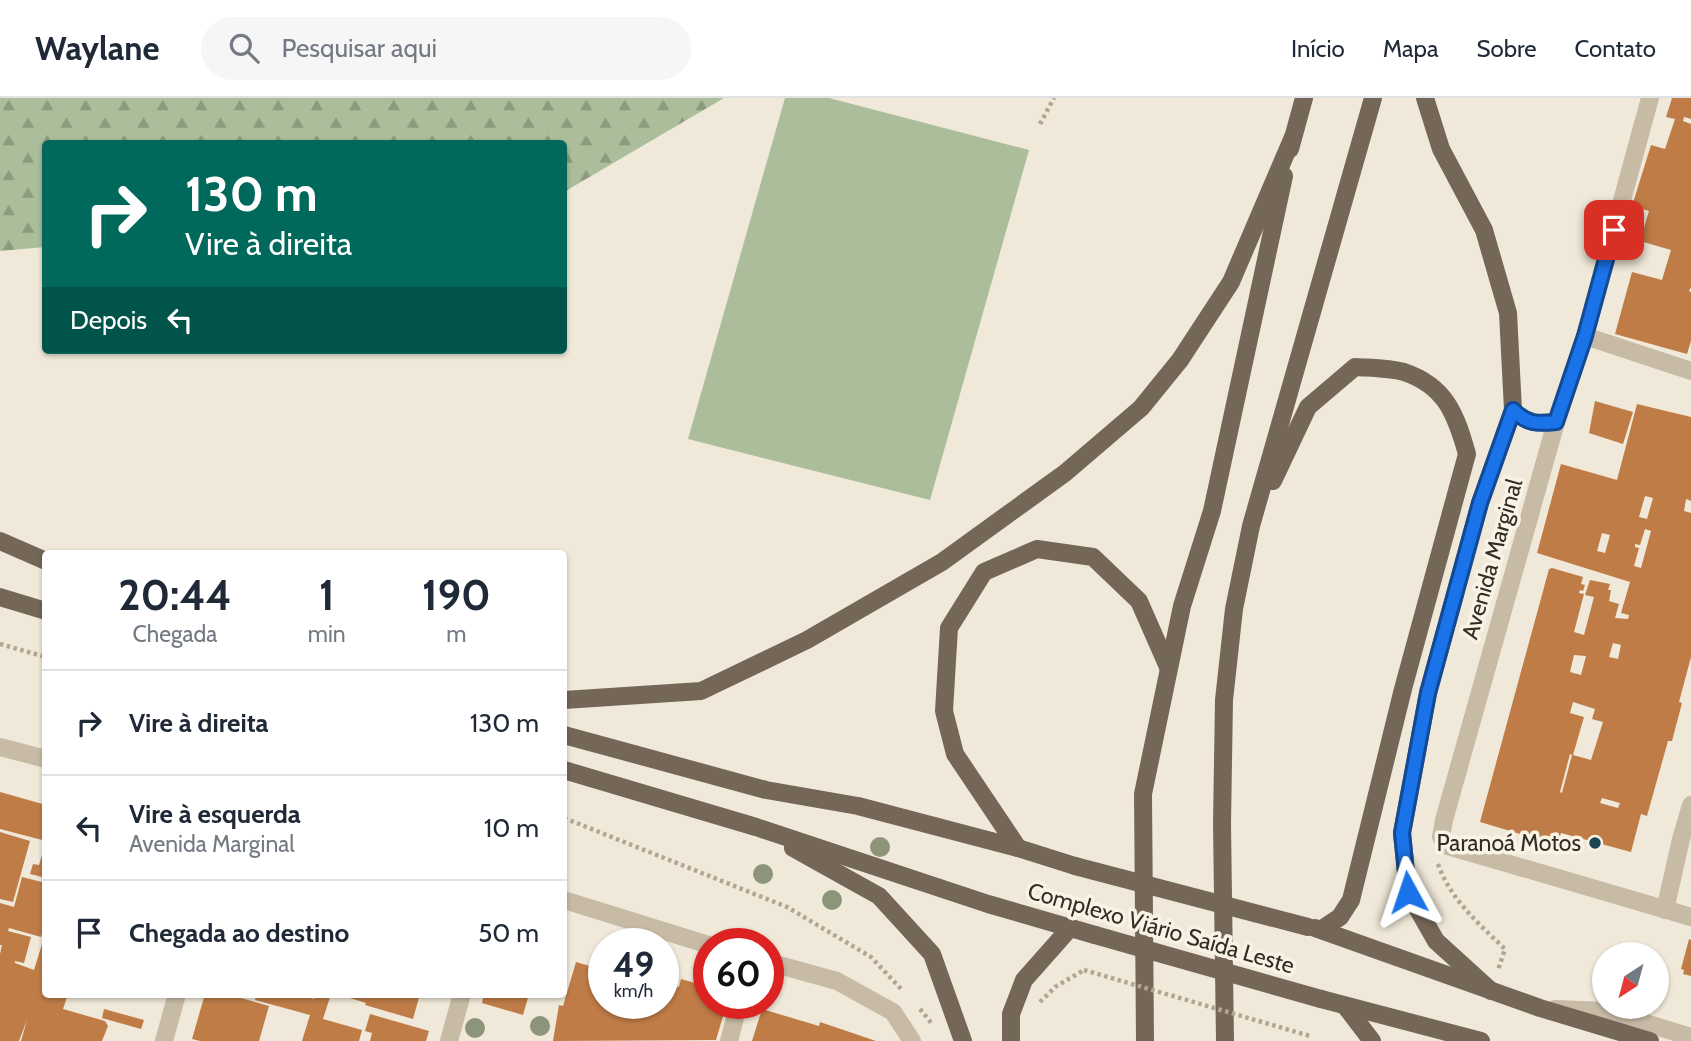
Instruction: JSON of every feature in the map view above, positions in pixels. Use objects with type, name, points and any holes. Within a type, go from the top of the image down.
[{"type":"main road","points":[[1145,1041],[1143,794],[1167,667],[1182,606],[1212,511],[1293,137],[1304,98]]},
{"type":"main road","points":[[1225,1041],[1222,824],[1224,700],[1234,609],[1251,526],[1373,98]]},
{"type":"main road","points":[[1425,98],[1441,149],[1484,230],[1505,301],[1508,313],[1513,410],[1480,503],[1428,693],[1402,833],[1408,892],[1436,941],[1491,991]]},
{"type":"main road","points":[[567,700],[701,691],[807,640],[942,562],[1065,473],[1141,408],[1181,360],[1231,282],[1293,137]]},
{"type":"main road","points":[[1251,526],[1308,407],[1355,367],[1404,372],[1439,391],[1457,418],[1467,454],[1351,900],[1340,916],[1315,928]]},
{"type":"main road","points":[[0,541],[42,559]]},
{"type":"main road","points":[[1018,848],[955,754],[944,710],[949,628],[984,572],[1037,549],[1093,557],[1139,601],[1167,667]]},
{"type":"main road","points":[[0,597],[42,610]]},
{"type":"main road","name":"Complexo Viário Saída Leste","points":[[567,736],[766,790],[858,806],[1315,928],[1540,1008],[1650,1041]]},
{"type":"main road","points":[[567,771],[756,827],[879,896],[932,954],[964,1041]]},
{"type":"main road","name":"Complexo Viário Saída Leste","points":[[756,827],[988,904],[1346,1007],[1482,1041]]},
{"type":"main road","points":[[1011,1041],[1011,1014],[1024,980],[1070,928]]},
{"type":"main road","points":[[1346,1007],[1372,1041]]},
{"type":"street","name":"Avenida Marginal","points":[[1442,837],[1556,422],[1585,336],[1650,98]]},
{"type":"street","points":[[1585,336],[1691,371]]},
{"type":"street","points":[[1513,410],[1525,421],[1538,424],[1556,422]]},
{"type":"street","points":[[0,747],[42,758]]},
{"type":"street","points":[[1665,910],[1686,840],[1691,805]]},
{"type":"street","points":[[1442,837],[1448,846],[1691,917]]},
{"type":"street","points":[[567,902],[693,940]]},
{"type":"street","points":[[784,966],[837,981],[893,1012],[912,1041]]},
{"type":"street","points":[[164,1041],[176,998]]},
{"type":"street","points":[[449,1041],[461,998]]},
{"type":"street","points":[[1540,1008],[1606,1011],[1691,1037]]},
{"type":"street","points":[[729,1041],[735,1019]]},
{"type":"path","points":[[1040,124],[1054,98]]},
{"type":"path","points":[[0,645],[42,656]]},
{"type":"path","points":[[567,819],[787,907],[871,957],[905,993]]},
{"type":"path","points":[[1442,837],[1438,865],[1445,884],[1505,949],[1491,991]]},
{"type":"path","points":[[1036,1006],[1055,987],[1084,970],[1310,1036]]},
{"type":"path","points":[[914,1003],[931,1021],[935,1031]]},
{"type":"green space","points":[[0,98],[724,98],[567,190],[567,140],[42,140],[42,247],[0,251]]},
{"type":"green space","points":[[785,98],[829,98],[1029,150],[930,500],[688,439]]},
{"type":"building","points":[[1672,98],[1691,98],[1691,119],[1684,117],[1683,121],[1691,124],[1691,341],[1687,354],[1615,334],[1632,272],[1662,280],[1671,250],[1640,241],[1649,211],[1632,206],[1651,145],[1665,149],[1675,119],[1666,117]]},
{"type":"building","points":[[1595,401],[1633,412],[1623,444],[1589,433]]},
{"type":"building","points":[[1637,404],[1691,417],[1691,501],[1686,499],[1684,511],[1691,513],[1691,657],[1672,741],[1668,741],[1647,816],[1641,814],[1631,852],[1561,833],[1557,845],[1480,822],[1549,569],[1583,577],[1581,584],[1585,585],[1579,593],[1584,594],[1574,632],[1584,635],[1594,597],[1585,595],[1590,580],[1610,584],[1609,601],[1619,604],[1615,618],[1628,619],[1629,615],[1621,613],[1630,582],[1537,553],[1561,464],[1617,480]],"holes":[[[1645,496],[1653,498],[1647,519],[1639,517]],[[1645,529],[1651,531],[1641,568],[1634,566],[1639,548],[1635,547],[1635,544],[1640,545]],[[1602,533],[1610,535],[1605,553],[1597,551]],[[1613,643],[1621,645],[1618,659],[1609,657]],[[1574,655],[1586,656],[1581,675],[1570,672]],[[1573,702],[1595,709],[1592,719],[1603,722],[1591,760],[1573,755],[1584,717],[1570,713]],[[1570,754],[1572,755],[1562,793],[1560,792]],[[1602,798],[1620,803],[1618,808],[1600,803]]]},
{"type":"building","points":[[0,792],[42,804],[42,840],[0,829]]},
{"type":"building","points":[[0,832],[30,841],[13,902],[0,899]]},
{"type":"building","points":[[42,854],[42,877],[30,874],[33,864],[39,865]]},
{"type":"building","points":[[22,877],[42,882],[41,937],[9,928],[8,931],[31,937],[24,963],[15,963],[34,970],[42,944],[42,998],[67,998],[63,1009],[105,1021],[108,1026],[102,1041],[21,1041],[27,1020],[19,1041],[0,1041],[0,903],[14,907]]},
{"type":"building","points":[[1689,939],[1691,976],[1683,974],[1684,970],[1681,969]]},
{"type":"building","points":[[576,962],[588,965],[588,1019],[679,1019],[681,979],[693,982],[693,1019],[722,1019],[716,1040],[553,1041],[559,1005],[563,1006]]},
{"type":"building","points":[[204,998],[241,998],[269,1006],[259,1041],[192,1039]]},
{"type":"building","points":[[330,998],[323,1019],[362,1030],[359,1041],[302,1041],[310,1015],[255,1000]]},
{"type":"building","points":[[350,998],[419,998],[413,1019],[365,1005],[366,1003]]},
{"type":"building","points":[[483,998],[528,998],[523,1015],[482,1003]]},
{"type":"building","points":[[104,1009],[144,1020],[141,1029],[102,1018]]},
{"type":"building","points":[[370,1014],[429,1031],[426,1041],[370,1041],[372,1033],[365,1031]]},
{"type":"building","points":[[784,1016],[819,1026],[820,1022],[876,1041],[752,1041],[759,1019],[784,1019]]},
{"type":"place","name":"Paranoá Motos","points":[[1595,843]]},
{"type":"route","points":[[1408,892],[1402,833],[1428,693],[1480,503],[1513,410],[1525,421],[1538,424],[1556,422],[1585,336],[1614,230]]}]
